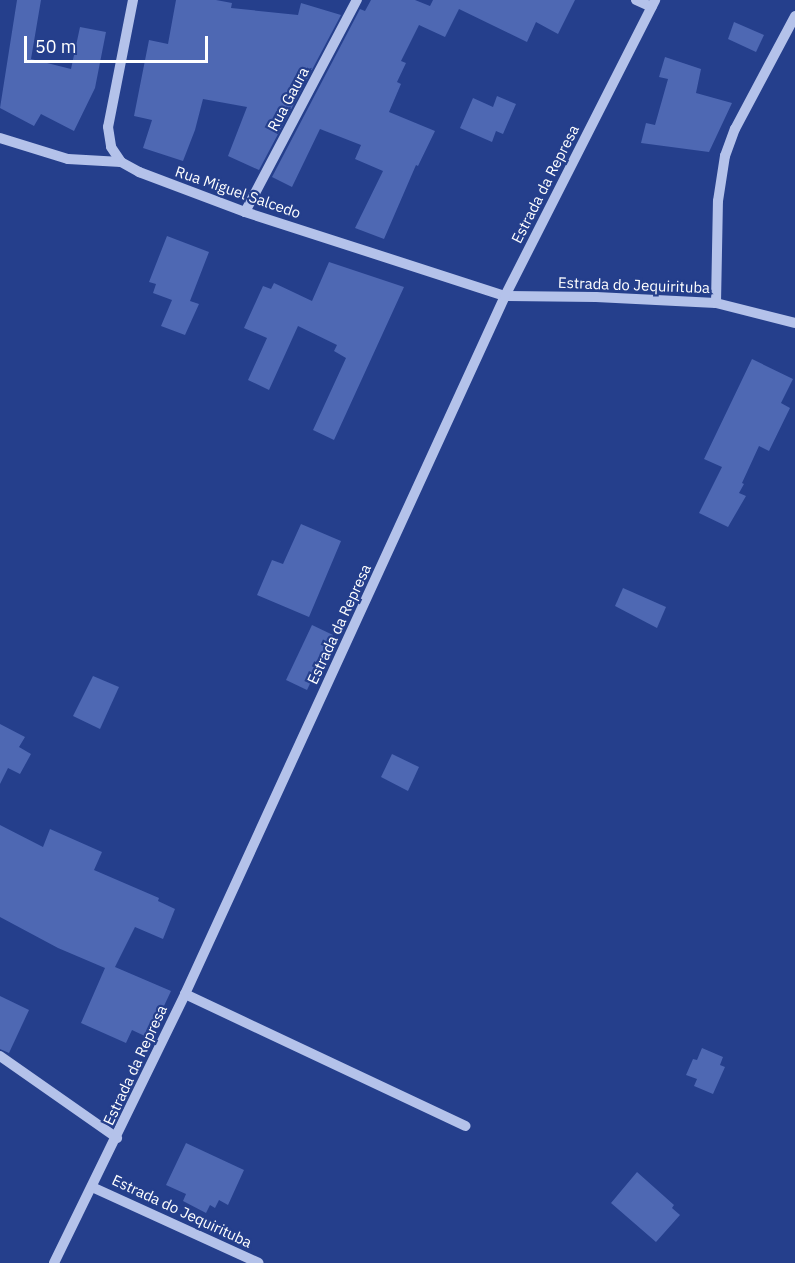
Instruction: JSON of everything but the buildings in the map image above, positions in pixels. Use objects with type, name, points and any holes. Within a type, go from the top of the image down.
[{"type":"street","points":[[121,162],[111,147],[108,127],[133,0]]},
{"type":"street","name":"Rua Gaura","points":[[245,212],[357,0]]},
{"type":"street","points":[[636,0],[654,4]]},
{"type":"street","name":"Estrada da Represa","points":[[54,1263],[117,1138],[185,994],[505,296],[654,4]]},
{"type":"street","points":[[716,303],[718,201],[725,156],[735,129],[795,16]]},
{"type":"street","points":[[0,138],[68,159],[121,162]]},
{"type":"street","name":"Rua Miguel Salcedo","points":[[121,162],[139,172],[245,212],[505,296]]},
{"type":"street","name":"Estrada do Jequirituba","points":[[505,296],[596,297],[716,303],[795,323]]},
{"type":"street","points":[[185,994],[466,1126]]},
{"type":"street","points":[[0,1056],[117,1138]]},
{"type":"street","name":"Estrada do Jequirituba","points":[[92,1186],[259,1263]]}]
